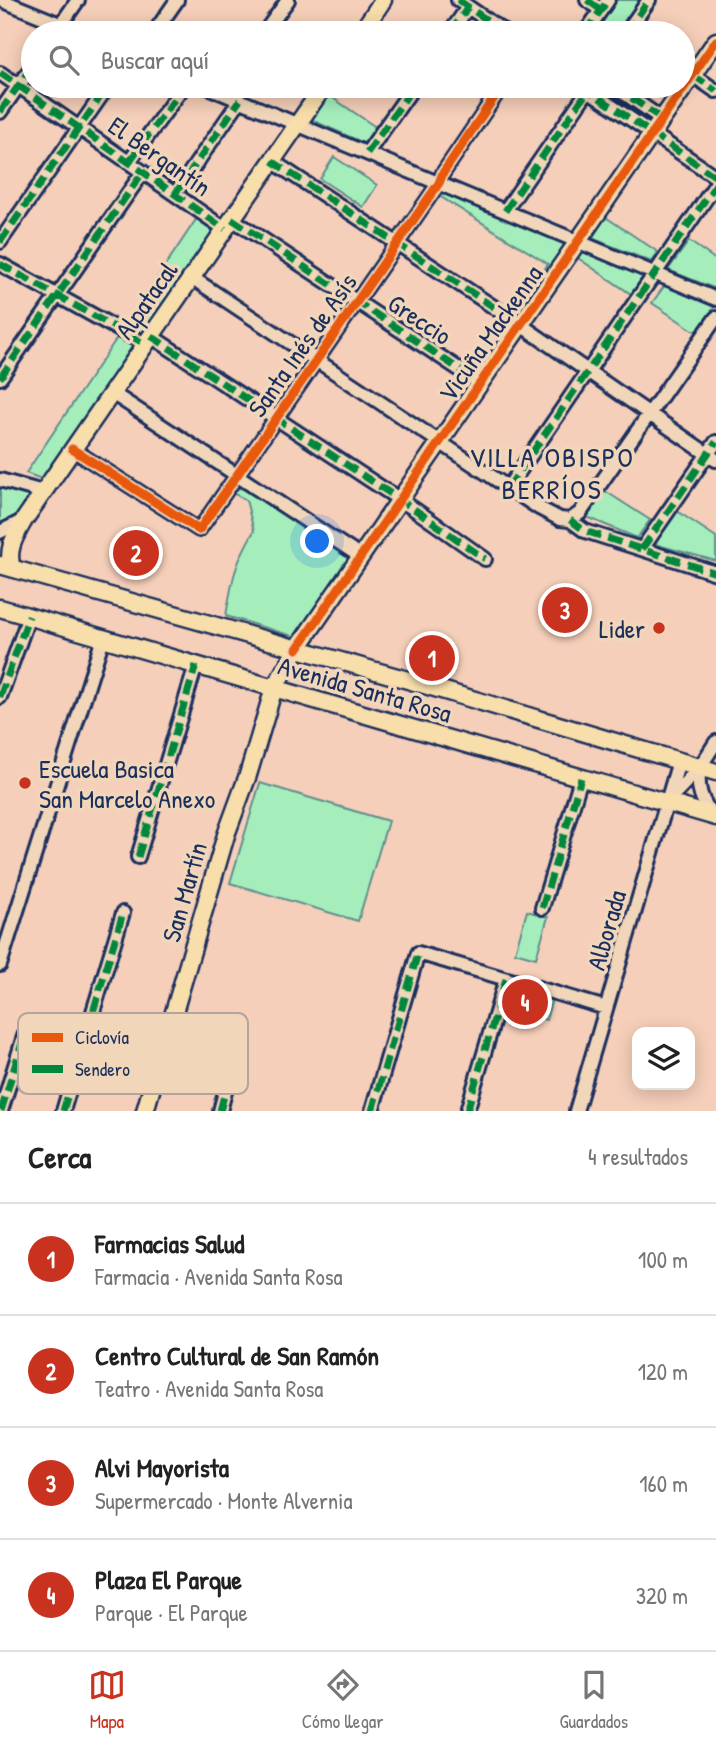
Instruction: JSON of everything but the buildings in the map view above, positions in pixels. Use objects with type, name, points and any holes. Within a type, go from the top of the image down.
[{"type":"main road","points":[[368,21],[383,0]]},
{"type":"main road","name":"Vicuña Mackenna","points":[[695,71],[716,41]]},
{"type":"main road","name":"Alpatacal","points":[[24,520],[316,98]]},
{"type":"main road","name":"Vicuña Mackenna","points":[[274,688],[297,649],[676,98]]},
{"type":"main road","points":[[6,567],[10,550],[24,520]]},
{"type":"main road","name":"Avenida Santa Rosa","points":[[6,567],[708,770]]},
{"type":"main road","name":"Avenida Santa Rosa","points":[[0,608],[715,817]]},
{"type":"main road","name":"San Martín","points":[[174,1013],[226,835],[248,775],[274,688]]},
{"type":"main road","name":"San Martín","points":[[145,1111],[150,1094]]},
{"type":"street","points":[[1,0],[42,21]]},
{"type":"street","points":[[64,21],[78,0]]},
{"type":"street","points":[[162,21],[177,0]]},
{"type":"street","points":[[273,21],[288,0]]},
{"type":"street","points":[[587,0],[605,5],[594,21]]},
{"type":"street","points":[[634,21],[649,0]]},
{"type":"street","points":[[455,21],[463,4],[488,21]]},
{"type":"street","name":"El Bergantín","points":[[0,73],[19,86]]},
{"type":"street","points":[[695,77],[716,91]]},
{"type":"street","points":[[0,112],[21,83]]},
{"type":"street","name":"El Bergantín","points":[[36,98],[175,194],[228,224]]},
{"type":"street","points":[[0,242],[100,98]]},
{"type":"street","points":[[129,162],[175,98]]},
{"type":"street","points":[[237,98],[716,299]]},
{"type":"street","points":[[367,153],[406,98]]},
{"type":"street","name":"Santa Inés de Asís","points":[[72,449],[199,530],[439,183],[494,98]]},
{"type":"street","points":[[505,211],[580,98]]},
{"type":"street","points":[[602,98],[716,177]]},
{"type":"street","points":[[631,98],[662,119]]},
{"type":"street","points":[[175,194],[240,100]]},
{"type":"street","points":[[272,160],[521,325],[712,457]]},
{"type":"street","points":[[0,378],[143,172]]},
{"type":"street","points":[[508,488],[716,184]]},
{"type":"street","name":"Greccio","points":[[228,224],[356,302],[480,383]]},
{"type":"street","points":[[0,264],[57,296],[148,340],[276,419],[485,559]]},
{"type":"street","points":[[191,277],[508,488],[560,519],[570,520],[580,529],[716,573]]},
{"type":"street","points":[[570,520],[580,513],[716,318]]},
{"type":"street","points":[[112,393],[361,557]]},
{"type":"street","points":[[642,549],[712,457],[716,442]]},
{"type":"street","points":[[0,480],[44,492]]},
{"type":"street","name":"Alpatacal","points":[[0,532],[24,520]]},
{"type":"street","points":[[0,696],[29,616]]},
{"type":"street","points":[[0,965],[103,638]]},
{"type":"street","points":[[138,857],[196,665]]},
{"type":"street","points":[[715,817],[704,803],[699,789],[716,742]]},
{"type":"street","name":"Alborada","points":[[576,1111],[679,761]]},
{"type":"street","points":[[666,803],[708,770]]},
{"type":"street","points":[[542,908],[581,778]]},
{"type":"street","points":[[93,1013],[123,913]]},
{"type":"street","points":[[372,1111],[418,953],[606,1008]]},
{"type":"street","points":[[467,1111],[506,979]]},
{"type":"street","points":[[1,1111],[18,1056]]},
{"type":"street","points":[[63,1111],[68,1094]]},
{"type":"street","points":[[220,1111],[224,1094]]},
{"type":"green space","points":[[614,0],[644,0],[629,21],[599,21]]},
{"type":"green space","points":[[324,98],[333,98],[377,128],[366,144],[314,121],[311,115]]},
{"type":"green space","points":[[607,98],[625,98],[653,117],[648,126]]},
{"type":"green space","points":[[334,157],[377,185],[363,207],[320,179]]},
{"type":"green space","points":[[443,190],[570,246],[520,317],[515,313],[548,264],[441,197]]},
{"type":"green space","points":[[199,215],[217,227],[145,335],[127,323]]},
{"type":"green space","points":[[604,216],[658,252],[652,262],[594,239],[593,232]]},
{"type":"green space","points":[[689,241],[716,260],[716,289],[668,270]]},
{"type":"green space","points":[[581,249],[647,275],[634,296],[575,256]]},
{"type":"green space","points":[[665,285],[715,306],[696,332],[652,303]]},
{"type":"green space","points":[[121,332],[139,341],[44,480],[26,473]]},
{"type":"green space","points":[[0,484],[33,496],[18,517],[0,526]]},
{"type":"green space","points":[[239,488],[248,490],[345,550],[348,555],[348,563],[296,637],[226,616],[235,572],[254,531],[246,500],[233,493]]},
{"type":"green space","points":[[605,491],[650,520],[637,538],[587,517]]},
{"type":"green space","points":[[677,511],[716,537],[716,561],[654,544]]},
{"type":"green space","points":[[260,783],[388,821],[358,921],[230,883]]},
{"type":"green space","points":[[527,911],[548,917],[536,958],[515,952]]},
{"type":"green space","points":[[504,985],[552,999],[546,1020],[498,1005]]},
{"type":"marked path","points":[[458,0],[489,21]]},
{"type":"marked path","points":[[587,0],[601,10]]},
{"type":"marked path","points":[[593,21],[608,0]]},
{"type":"marked path","points":[[634,21],[649,0]]},
{"type":"marked path","points":[[458,21],[468,7]]},
{"type":"marked path","points":[[0,73],[21,88]]},
{"type":"marked path","points":[[695,76],[716,91]]},
{"type":"marked path","points":[[0,112],[21,82]]},
{"type":"marked path","points":[[36,98],[225,229]]},
{"type":"marked path","points":[[0,242],[100,98]]},
{"type":"marked path","points":[[129,162],[175,98]]},
{"type":"marked path","points":[[367,153],[406,98]]},
{"type":"marked path","points":[[505,211],[583,98]]},
{"type":"marked path","points":[[600,98],[716,177]]},
{"type":"marked path","points":[[631,98],[662,119]]},
{"type":"marked path","points":[[175,194],[240,100]]},
{"type":"marked path","points":[[272,161],[521,325]]},
{"type":"marked path","points":[[0,378],[143,172]]},
{"type":"marked path","points":[[508,488],[716,184]]},
{"type":"marked path","points":[[232,219],[480,383]]},
{"type":"marked path","points":[[0,264],[145,344]]},
{"type":"marked path","points":[[151,336],[417,511],[485,559]]},
{"type":"marked path","points":[[642,549],[716,442]]},
{"type":"marked path","points":[[570,520],[585,531],[716,573]]},
{"type":"marked path","points":[[0,697],[29,616]]},
{"type":"marked path","points":[[138,857],[196,665]]},
{"type":"marked path","points":[[542,908],[581,778]]},
{"type":"marked path","points":[[93,1013],[123,913]]},
{"type":"marked path","points":[[372,1111],[418,953]]},
{"type":"marked path","points":[[467,1111],[506,979]]},
{"type":"marked path","points":[[1,1111],[18,1056]]},
{"type":"marked path","points":[[63,1111],[68,1094]]},
{"type":"marked path","points":[[220,1111],[224,1094]]},
{"type":"cycle path","points":[[695,71],[716,41]]},
{"type":"cycle path","points":[[72,449],[199,530],[439,183],[494,98]]},
{"type":"cycle path","points":[[297,649],[677,98]]},
{"type":"place","name":"Centro Cultural de San Ramón","points":[[136,553]]},
{"type":"place","name":"Alvi Mayorista","points":[[565,610]]},
{"type":"place","name":"Lider","points":[[659,628]]},
{"type":"place","name":"Farmacias Salud","points":[[432,658]]},
{"type":"place","name":"Escuela Basica San Marcelo Anexo","points":[[25,783]]},
{"type":"place","name":"Plaza El Parque","points":[[525,1002]]},
{"type":"district","name":"VILLA OBISPO BERRÍOS","points":[[552,473]]}]
